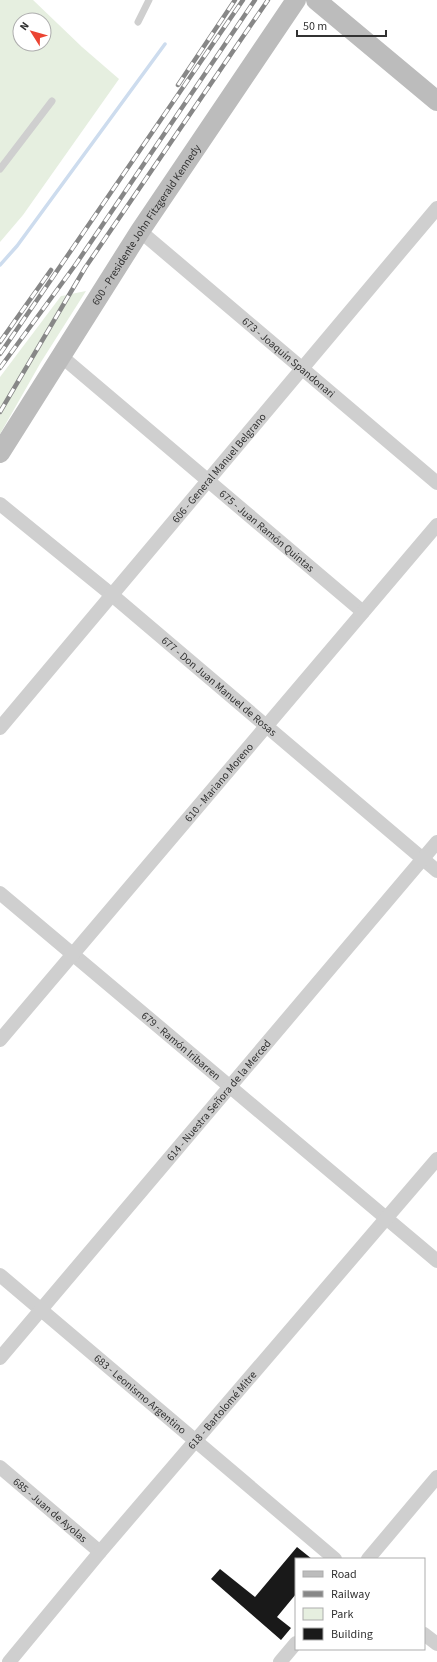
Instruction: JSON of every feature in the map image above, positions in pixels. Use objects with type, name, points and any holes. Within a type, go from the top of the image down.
[{"type":"street","name":"600 - Presidente John Fitzgerald Kennedy","points":[[0,453],[140,231],[296,0]]},
{"type":"street","points":[[316,0],[437,100]]},
{"type":"street","name":"606 - General Manuel Belgrano","points":[[0,728],[437,208]]},
{"type":"street","name":"673 - Joaquín Spandonari","points":[[140,231],[437,483]]},
{"type":"street","name":"675 - Juan Ramón Quintas","points":[[61,356],[363,612]]},
{"type":"street","name":"677 - Don Juan Manuel de Rosas","points":[[0,504],[112,595],[437,871]]},
{"type":"street","name":"610 - Mariano Moreno","points":[[0,1040],[437,525]]},
{"type":"street","name":"614 - Nuestra Señora de la Merced","points":[[0,1358],[437,842]]},
{"type":"street","name":"679 - Ramón Iribarren","points":[[0,892],[229,1087],[437,1261]]},
{"type":"street","name":"618 - Bartolomé Mitre","points":[[9,1662],[100,1552],[197,1441],[437,1159]]},
{"type":"street","name":"683 - Leonismo Argentino","points":[[0,1275],[334,1558]]},
{"type":"street","name":"685 - Juan de Ayolas","points":[[0,1467],[100,1552]]},
{"type":"street","points":[[369,1558],[437,1477]]},
{"type":"street","points":[[425,1635],[437,1644]]},
{"type":"street","points":[[280,1662],[295,1644]]},
{"type":"lane","points":[[138,22],[149,0]]},
{"type":"lane","points":[[0,169],[52,101]]},
{"type":"green space","points":[[0,0],[33,0],[46,12],[12,12],[12,52],[52,52],[52,18],[119,79],[23,215],[0,242]]},
{"type":"green space","points":[[86,291],[41,362],[0,434],[0,415],[71,294]]},
{"type":"green space","points":[[68,295],[0,411],[0,377],[61,296]]},
{"type":"building","points":[[297,1547],[311,1558],[295,1558],[295,1595],[277,1617],[291,1628],[281,1640],[211,1579],[220,1569],[255,1597]]},
{"type":"waterway","points":[[0,265],[17,246],[165,44]]},
{"type":"railway","points":[[178,85],[235,0]]},
{"type":"railway","points":[[0,354],[243,0]]},
{"type":"railway","points":[[0,368],[76,264],[255,0]]},
{"type":"railway","points":[[0,412],[85,268],[268,0]]},
{"type":"railway","points":[[0,342],[51,270]]}]
